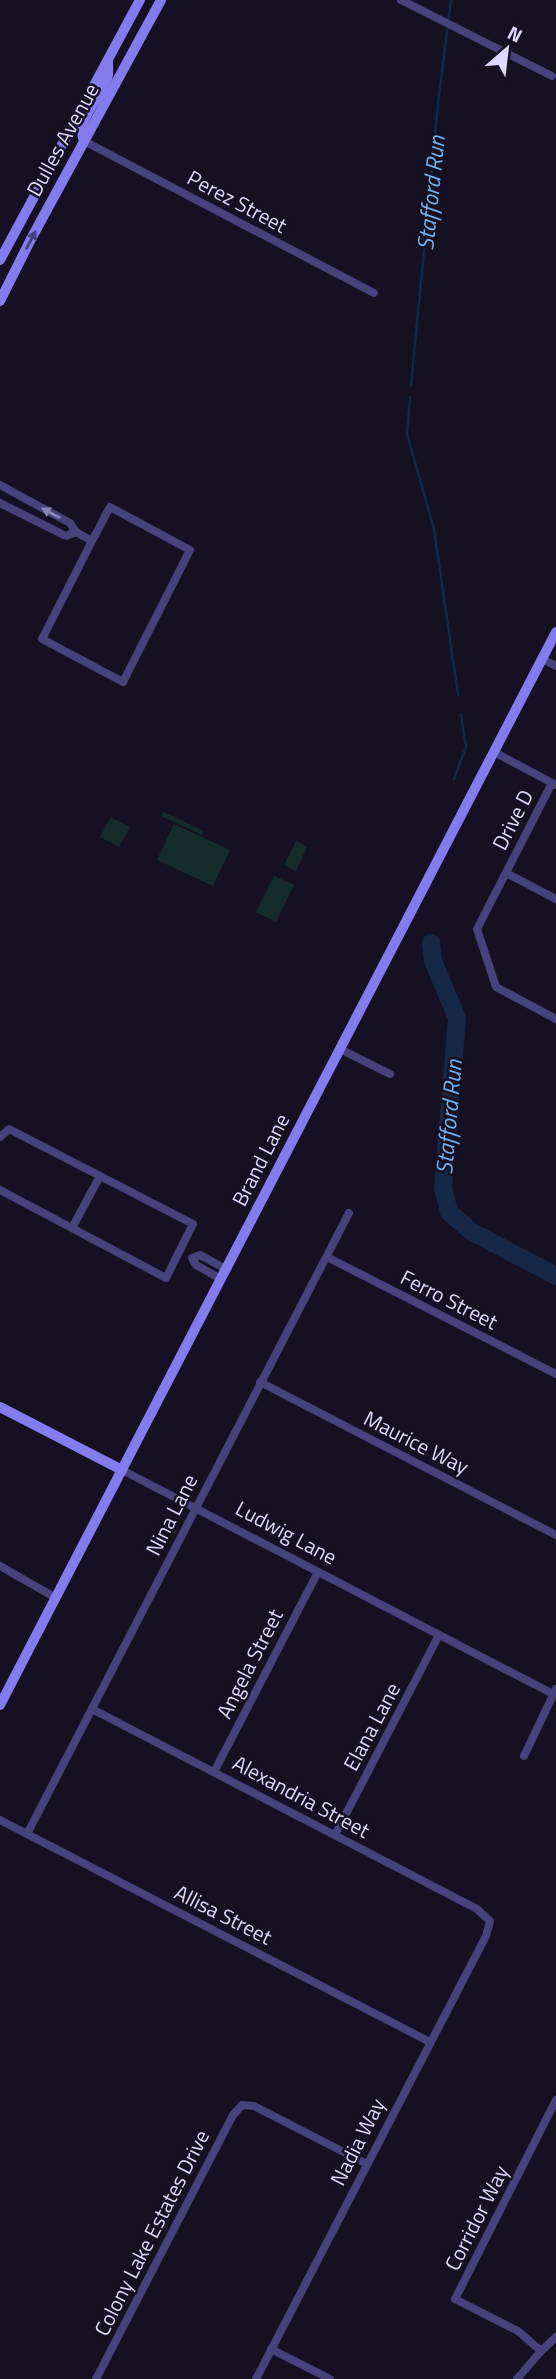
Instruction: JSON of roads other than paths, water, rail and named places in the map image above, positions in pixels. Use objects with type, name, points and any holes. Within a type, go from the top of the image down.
[{"type":"street","name":"Dulles Avenue","points":[[0,260],[140,0]]},
{"type":"street","name":"Dulles Avenue","points":[[0,300],[161,0]]},
{"type":"street","points":[[401,0],[552,76]]},
{"type":"street","points":[[84,141],[81,134],[83,123],[108,77],[108,59]]},
{"type":"street","name":"Perez Street","points":[[84,141],[374,293]]},
{"type":"street","points":[[0,485],[70,523],[76,532],[92,541]]},
{"type":"street","points":[[0,503],[66,536],[76,532]]},
{"type":"street","points":[[110,508],[190,550],[123,682],[42,639],[92,541],[110,508]]},
{"type":"street","name":"Brand Lane","points":[[0,1706],[556,632]]},
{"type":"street","points":[[542,659],[556,666]]},
{"type":"street","points":[[494,752],[554,784]]},
{"type":"street","name":"Drive D","points":[[554,784],[477,929],[496,987],[556,1019]]},
{"type":"street","points":[[506,873],[556,899]]},
{"type":"street","points":[[340,1049],[390,1074]]},
{"type":"street","points":[[0,1137],[9,1129],[193,1224],[166,1278],[0,1190]]},
{"type":"street","points":[[72,1228],[100,1176]]},
{"type":"street","name":"Nina Lane","points":[[27,1834],[349,1213]]},
{"type":"street","points":[[179,1251],[192,1258],[196,1265],[224,1274]]},
{"type":"street","name":"Ferro Street","points":[[327,1257],[556,1374]]},
{"type":"street","name":"Maurice Way","points":[[260,1382],[556,1535]]},
{"type":"street","name":"Ludwig Lane","points":[[0,1407],[439,1635],[555,1692]]},
{"type":"street","points":[[0,1566],[56,1598]]},
{"type":"street","name":"Angela Street","points":[[214,1772],[318,1572]]},
{"type":"street","name":"Elana Lane","points":[[334,1835],[439,1635]]},
{"type":"street","points":[[524,1756],[555,1692]]},
{"type":"street","name":"Alexandria Street","points":[[92,1709],[477,1909],[490,1921]]},
{"type":"street","name":"Allisa Street","points":[[0,1820],[430,2042]]},
{"type":"street","name":"Nadia Way","points":[[256,2379],[486,1936],[490,1921]]},
{"type":"street","name":"Corridor Way","points":[[541,2351],[518,2331],[455,2299],[556,2100]]},
{"type":"street","name":"Colony Lake Estates Drive","points":[[96,2379],[233,2115],[242,2105],[254,2106],[367,2164]]},
{"type":"street","points":[[517,2379],[556,2337]]},
{"type":"street","points":[[271,2349],[330,2379]]},
{"type":"waterway","name":"Stafford Run","points":[[411,386],[439,94],[451,0]]},
{"type":"waterway","name":"Stafford Run","points":[[410,397],[407,434],[434,529],[458,695]]},
{"type":"waterway","name":"Stafford Run","points":[[454,779],[466,747],[461,714]]},
{"type":"waterway","name":"Stafford Run","points":[[431,943],[433,961],[457,1018],[443,1188],[449,1212],[472,1232],[556,1276]]}]
